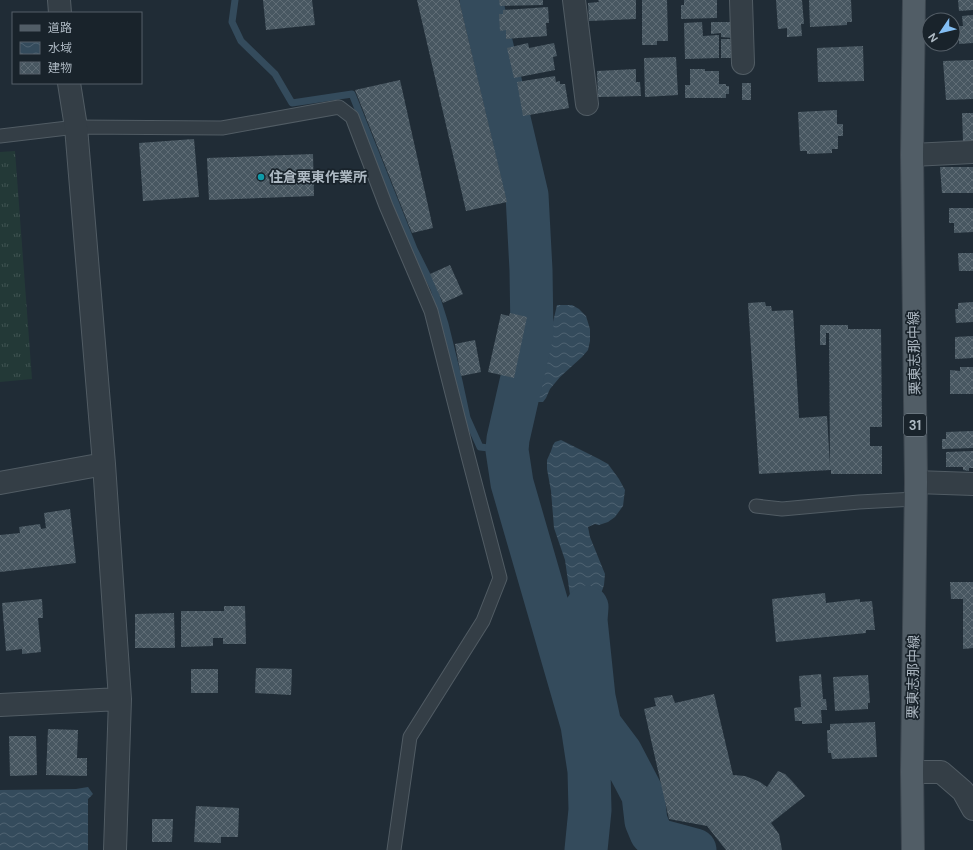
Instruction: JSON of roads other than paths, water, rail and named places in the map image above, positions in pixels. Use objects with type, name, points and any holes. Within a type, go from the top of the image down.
[{"type":"main road","name":"栗東志那中線","points":[[913,850],[912,772],[916,490],[912,155],[914,0]]},
{"type":"street","points":[[59,0],[60,12]]},
{"type":"street","points":[[574,0],[588,104]]},
{"type":"street","points":[[741,0],[743,63]]},
{"type":"street","points":[[69,84],[76,127],[96,385],[104,464],[120,699],[115,850]]},
{"type":"street","points":[[912,155],[973,152]]},
{"type":"street","points":[[0,483],[104,464]]},
{"type":"street","points":[[916,490],[973,484]]},
{"type":"street","points":[[0,706],[120,699]]},
{"type":"street","points":[[912,772],[941,772],[963,791],[973,810]]},
{"type":"lane","points":[[0,136],[76,127],[222,128],[339,107],[352,117],[386,206],[431,311],[500,578],[483,621],[410,737],[394,850]]},
{"type":"lane","points":[[756,506],[782,509],[858,502],[916,490]]},
{"type":"water","points":[[557,305],[572,305],[586,316],[590,329],[590,341],[588,350],[560,377],[550,389],[543,402],[537,402],[535,399]]},
{"type":"water","points":[[561,440],[608,464],[625,490],[623,506],[615,517],[608,522],[599,525],[595,524],[588,527],[590,537],[605,574],[604,585],[596,608],[573,604],[570,595],[565,560],[554,528],[547,460],[555,442]]},
{"type":"water","points":[[88,787],[93,794],[88,799],[88,850],[0,850],[0,790],[76,789]]},
{"type":"waterway","points":[[235,0],[232,22],[241,41],[275,74],[292,103],[352,94],[414,249],[434,289],[445,324],[467,418],[480,447],[507,450]]},
{"type":"waterway","points":[[481,0],[527,195],[531,270],[532,334],[508,439],[507,450],[512,483],[582,725],[589,771],[590,810],[586,850]]},
{"type":"waterway","points":[[587,607],[586,620],[594,697],[600,725],[621,753],[643,795],[646,821],[651,833],[658,840],[695,850]]},
{"type":"place","name":"住倉栗東作業所","points":[[261,177]]}]
